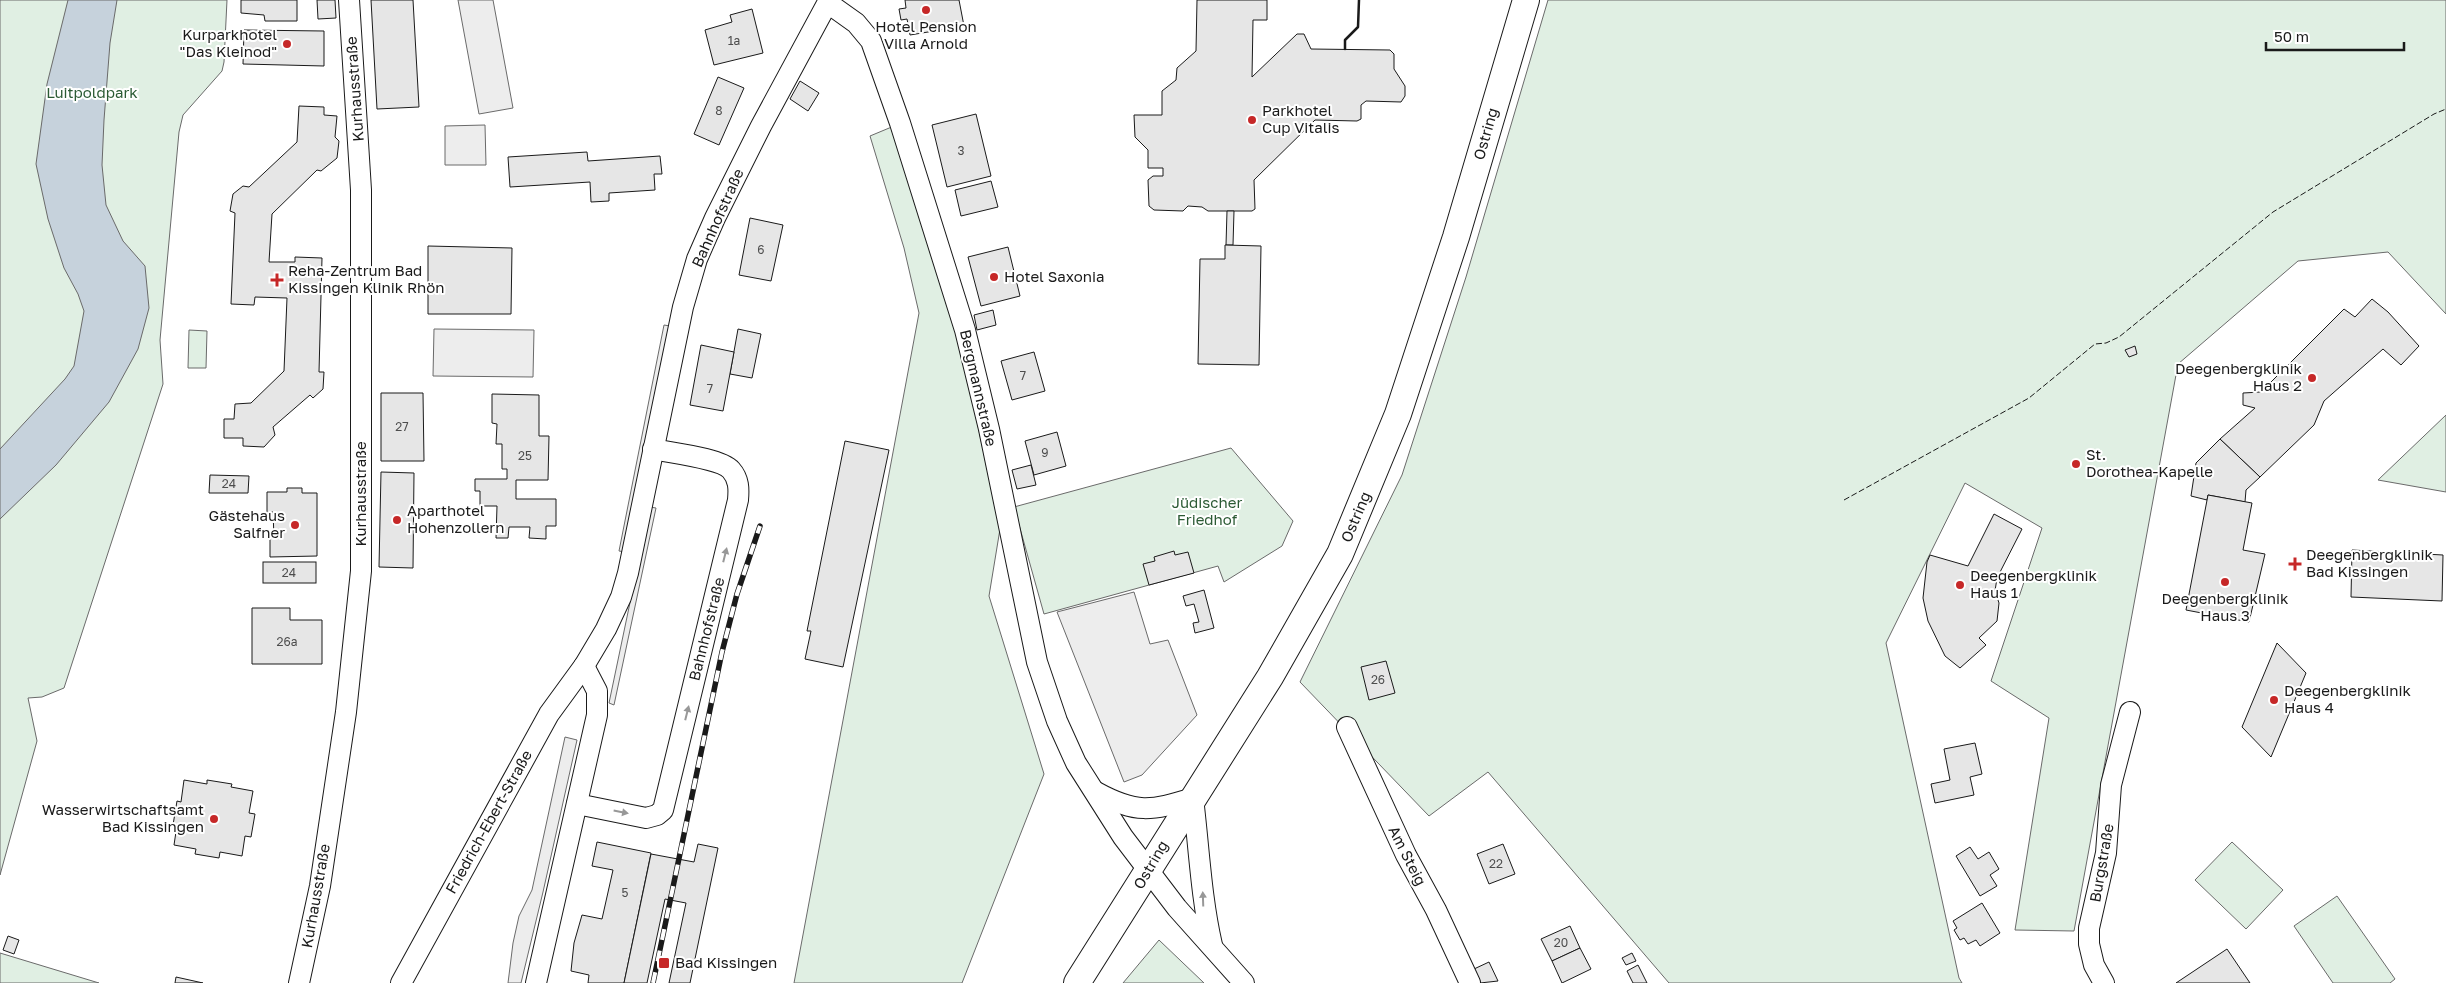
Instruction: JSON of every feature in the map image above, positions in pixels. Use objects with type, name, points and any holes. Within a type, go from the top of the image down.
[{"type":"main road","name":"Ostring","points":[[1076,983],[1270,678],[1344,546],[1402,405],[1456,237],[1526,0]]},
{"type":"street","name":"Kurhausstraße","points":[[299,983],[320,886],[344,722],[361,571],[361,190],[349,0]]},
{"type":"street","name":"Bahnhofstraße","points":[[584,666],[621,597],[628,573],[684,307],[697,259],[715,218],[761,126],[829,2]]},
{"type":"street","name":"Bergmannstraße","points":[[829,2],[856,23],[871,41],[900,123],[967,339],[989,428],[1036,662],[1057,721],[1076,763],[1123,838],[1177,908],[1244,983]]},
{"type":"street","name":"Bahnhofstraße","points":[[577,804],[646,818],[657,815],[663,810],[738,500],[739,483],[731,470],[718,463],[653,449]]},
{"type":"street","points":[[536,983],[597,715],[597,692],[584,666]]},
{"type":"street","name":"Friedrich-Ebert-Straße","points":[[401,983],[549,714],[584,666]]},
{"type":"street","name":"Burgstraße","points":[[2104,983],[2094,964],[2089,944],[2089,928],[2106,853],[2111,785],[2130,712]]},
{"type":"street","name":"Am Steig","points":[[1347,728],[1406,855],[1436,910],[1470,983]]},
{"type":"street","points":[[1092,790],[1119,805],[1144,809],[1164,807],[1193,798],[1203,877],[1203,905],[1212,946]]},
{"type":"green space","name":"Luitpoldpark","points":[[0,0],[227,0],[222,71],[183,115],[179,132],[160,340],[163,384],[64,688],[42,697],[28,698],[37,741],[0,875]]},
{"type":"green space","points":[[1548,0],[2446,0],[2446,314],[2388,252],[2298,261],[2178,364],[2074,931],[2015,930],[2049,718],[1991,681],[2042,528],[1965,483],[1886,643],[1959,978],[1962,983],[1669,983],[1488,772],[1429,816],[1300,682],[1402,475],[1466,277]]},
{"type":"green space","points":[[894,126],[959,337],[1000,529],[989,596],[1044,774],[962,983],[794,983],[919,313],[904,248],[870,136]]},
{"type":"green space","points":[[189,330],[207,331],[206,368],[188,368]]},
{"type":"green space","points":[[2446,415],[2446,492],[2378,480]]},
{"type":"green space","name":"Jüdischer Friedhof","points":[[1231,448],[1293,521],[1282,546],[1224,582],[1218,566],[1044,614],[1014,507]]},
{"type":"green space","points":[[2232,842],[2283,890],[2246,929],[2195,880]]},
{"type":"green space","points":[[2337,896],[2395,979],[2390,983],[2333,983],[2294,926]]},
{"type":"green space","points":[[1159,940],[1204,983],[1123,983]]},
{"type":"green space","points":[[0,953],[99,983],[0,983]]},
{"type":"shaded area","points":[[68,0],[117,0],[110,43],[104,120],[102,165],[106,205],[123,241],[145,266],[149,308],[138,349],[109,402],[56,465],[0,519],[0,449],[65,379],[74,366],[84,311],[78,294],[64,268],[48,219],[36,164],[47,84]]},
{"type":"shaded area","points":[[458,0],[493,0],[513,108],[479,114]]},
{"type":"shaded area","points":[[485,125],[486,165],[445,165],[445,126]]},
{"type":"shaded area","points":[[664,325],[670,326],[625,552],[619,551]]},
{"type":"shaded area","points":[[434,329],[534,330],[533,377],[433,376]]},
{"type":"shaded area","points":[[650,507],[656,508],[614,705],[609,703]]},
{"type":"shaded area","points":[[1134,592],[1150,644],[1168,640],[1197,715],[1142,775],[1124,782],[1057,612]]},
{"type":"shaded area","points":[[565,737],[577,740],[543,892],[521,983],[508,983],[513,943],[519,916],[532,890]]},
{"type":"building","points":[[241,0],[297,0],[297,21],[265,21],[264,15],[241,13]]},
{"type":"building","points":[[317,0],[335,0],[336,18],[318,19]]},
{"type":"building","points":[[371,0],[413,0],[419,107],[377,109]]},
{"type":"building","points":[[905,0],[959,0],[964,26],[910,35],[907,19],[901,20],[899,9],[906,8]]},
{"type":"building","points":[[1197,0],[1267,0],[1267,20],[1253,20],[1252,77],[1297,34],[1304,34],[1311,49],[1390,50],[1394,54],[1394,69],[1405,86],[1405,96],[1401,102],[1366,101],[1361,105],[1361,119],[1357,121],[1315,120],[1254,180],[1255,209],[1252,211],[1208,211],[1202,207],[1188,206],[1183,211],[1154,210],[1149,206],[1148,180],[1153,176],[1163,176],[1163,168],[1148,168],[1148,150],[1135,137],[1134,115],[1162,115],[1162,91],[1176,80],[1177,68],[1196,51]]},
{"type":"building","points":[[752,9],[763,53],[714,65],[705,30],[732,22],[730,15]]},
{"type":"building","points":[[244,30],[324,31],[324,66],[243,64]]},
{"type":"building","points":[[718,77],[744,88],[719,145],[694,134]]},
{"type":"building","points":[[800,81],[819,93],[808,111],[790,99]]},
{"type":"building","name":"Reha-Zentrum Bad Kissingen Klinik Rhön","points":[[299,106],[324,107],[324,115],[337,116],[335,137],[339,141],[337,158],[321,171],[317,170],[272,214],[269,262],[295,262],[295,257],[322,258],[319,372],[324,372],[323,389],[313,398],[310,395],[273,427],[275,435],[264,447],[243,446],[243,438],[224,438],[224,419],[234,419],[235,404],[251,403],[284,371],[287,298],[255,297],[254,305],[231,304],[235,213],[230,211],[233,194],[243,186],[249,187],[297,142]]},
{"type":"building","points":[[976,114],[991,176],[947,187],[932,125]]},
{"type":"building","points":[[587,152],[588,161],[660,156],[662,174],[654,174],[655,190],[609,193],[609,201],[591,202],[590,182],[510,187],[508,157]]},
{"type":"building","points":[[991,181],[998,207],[961,216],[955,190]]},
{"type":"building","points":[[1227,211],[1234,211],[1233,245],[1226,245]]},
{"type":"building","points":[[750,218],[783,225],[771,281],[739,275]]},
{"type":"building","points":[[1225,245],[1261,246],[1259,365],[1198,364],[1200,259],[1225,259]]},
{"type":"building","points":[[428,246],[512,248],[511,314],[428,314]]},
{"type":"building","name":"Hotel Saxonia","points":[[1008,247],[1020,296],[981,306],[968,257]]},
{"type":"building","name":"Deegenbergklinik Haus 2","points":[[2372,299],[2388,312],[2419,346],[2401,365],[2383,349],[2324,401],[2314,425],[2260,477],[2220,439],[2255,408],[2243,405],[2243,393],[2261,392],[2344,309],[2355,317]]},
{"type":"building","points":[[993,310],[996,325],[977,330],[974,315]]},
{"type":"building","points":[[738,329],[761,334],[752,378],[730,374]]},
{"type":"building","points":[[701,345],[734,352],[723,411],[690,405]]},
{"type":"building","points":[[2135,346],[2137,354],[2129,357],[2125,350]]},
{"type":"building","points":[[1034,352],[1045,391],[1012,400],[1001,361]]},
{"type":"building","points":[[381,393],[423,393],[424,461],[381,461]]},
{"type":"building","points":[[492,394],[539,395],[539,436],[549,436],[548,480],[516,480],[516,499],[556,499],[556,526],[546,526],[546,539],[529,538],[530,527],[509,527],[508,538],[496,538],[497,506],[480,506],[480,491],[475,491],[475,479],[507,479],[507,469],[502,469],[502,444],[496,444],[497,424],[492,423]]},
{"type":"building","points":[[1057,432],[1066,466],[1034,475],[1025,441]]},
{"type":"building","points":[[2220,439],[2260,477],[2246,490],[2245,502],[2208,495],[2207,500],[2191,496],[2196,463]]},
{"type":"building","points":[[845,441],[889,450],[843,667],[805,659],[811,631],[807,631]]},
{"type":"building","points":[[1031,465],[1036,485],[1017,489],[1012,470]]},
{"type":"building","name":"Aparthotel Hohenzollern","points":[[381,472],[414,473],[413,568],[379,567]]},
{"type":"building","points":[[210,475],[249,476],[248,493],[209,493]]},
{"type":"building","name":"Gästehaus Salfner","points":[[287,488],[302,488],[302,493],[317,493],[317,556],[270,557],[270,538],[274,538],[273,512],[267,512],[267,492],[287,492]]},
{"type":"building","name":"Deegenbergklinik Haus 3","points":[[2208,495],[2252,503],[2243,550],[2265,554],[2249,622],[2186,610]]},
{"type":"building","name":"Deegenbergklinik Haus 1","points":[[1994,514],[2022,529],[1997,578],[1995,591],[1999,603],[1997,621],[1979,638],[1986,645],[1960,668],[1945,656],[1928,621],[1923,598],[1927,562],[1930,555],[1968,566]]},
{"type":"building","points":[[2352,550],[2443,555],[2442,601],[2351,597]]},
{"type":"building","points":[[1174,551],[1175,555],[1188,552],[1194,573],[1149,585],[1143,564],[1155,561],[1154,557]]},
{"type":"building","points":[[263,562],[316,562],[316,583],[263,583]]},
{"type":"building","points":[[1204,590],[1214,628],[1195,633],[1193,623],[1199,622],[1194,604],[1186,606],[1183,596]]},
{"type":"building","points":[[252,608],[290,608],[290,620],[322,620],[322,664],[252,664]]},
{"type":"building","name":"Deegenbergklinik Haus 4","points":[[2277,643],[2306,673],[2271,757],[2242,727]]},
{"type":"building","points":[[1386,661],[1395,693],[1369,700],[1361,667]]},
{"type":"building","points":[[1975,743],[1982,774],[1970,777],[1974,795],[1935,803],[1931,784],[1950,780],[1944,749]]},
{"type":"building","name":"Wasserwirtschaftsamt Bad Kissingen","points":[[184,780],[207,784],[207,780],[232,784],[231,787],[253,791],[249,813],[255,814],[251,837],[245,836],[242,856],[220,852],[219,858],[195,854],[196,849],[174,845],[177,825],[173,825],[177,801],[181,802]]},
{"type":"building","points":[[597,842],[651,853],[624,983],[588,983],[589,975],[571,971],[574,943],[582,915],[602,919],[613,870],[592,866]]},
{"type":"building","points":[[698,844],[718,848],[690,983],[669,983],[686,903],[665,899],[647,983],[624,983],[651,854],[694,862]]},
{"type":"building","points":[[1503,844],[1515,874],[1489,884],[1477,854]]},
{"type":"building","points":[[1970,847],[1978,859],[1989,852],[1999,869],[1990,875],[1997,886],[1980,896],[1956,856]]},
{"type":"building","points":[[1982,903],[2000,933],[1980,946],[1976,940],[1968,944],[1964,938],[1960,940],[1954,930],[1957,928],[1953,921]]},
{"type":"building","points":[[1570,926],[1580,948],[1552,961],[1541,939]]},
{"type":"building","points":[[8,936],[19,940],[14,954],[3,950]]},
{"type":"building","points":[[1580,948],[1591,969],[1562,983],[1552,961]]},
{"type":"building","points":[[2227,949],[2250,983],[2176,983]]},
{"type":"building","points":[[1632,953],[1636,961],[1626,965],[1622,958]]},
{"type":"building","points":[[1489,962],[1498,981],[1480,983],[1474,969]]},
{"type":"building","points":[[1638,965],[1647,983],[1633,983],[1627,971]]},
{"type":"building","points":[[176,977],[203,983],[175,983]]},
{"type":"railway","points":[[653,983],[722,652],[737,594],[760,526]]},
{"type":"fence","points":[[1844,500],[2029,398],[2095,344],[2106,343],[2119,337],[2273,212],[2434,114],[2446,109]]},
{"type":"wall","points":[[1345,49],[1345,40],[1358,27],[1359,0]]},
{"type":"place","name":"Hotel Pension Villa Arnold","points":[[926,10]]},
{"type":"place","name":"Kurparkhotel \"Das Kleinod\"","points":[[287,44]]},
{"type":"place","name":"Parkhotel Cup Vitalis","points":[[1252,120]]},
{"type":"place","name":"Hotel Saxonia","points":[[994,277]]},
{"type":"place","name":"Reha-Zentrum Bad Kissingen Klinik Rhön","points":[[277,280]]},
{"type":"place","name":"Deegenbergklinik Haus 2","points":[[2312,378]]},
{"type":"place","name":"St. Dorothea-Kapelle","points":[[2076,464]]},
{"type":"place","name":"Aparthotel Hohenzollern","points":[[397,520]]},
{"type":"place","name":"Gästehaus Salfner","points":[[295,525]]},
{"type":"place","name":"Deegenbergklinik Bad Kissingen","points":[[2295,564]]},
{"type":"place","name":"Deegenbergklinik Haus 3","points":[[2225,582]]},
{"type":"place","name":"Deegenbergklinik Haus 1","points":[[1960,585]]},
{"type":"place","name":"Deegenbergklinik Haus 4","points":[[2274,700]]},
{"type":"place","name":"Wasserwirtschaftsamt Bad Kissingen","points":[[214,819]]},
{"type":"place","name":"Bad Kissingen","points":[[664,963]]}]
